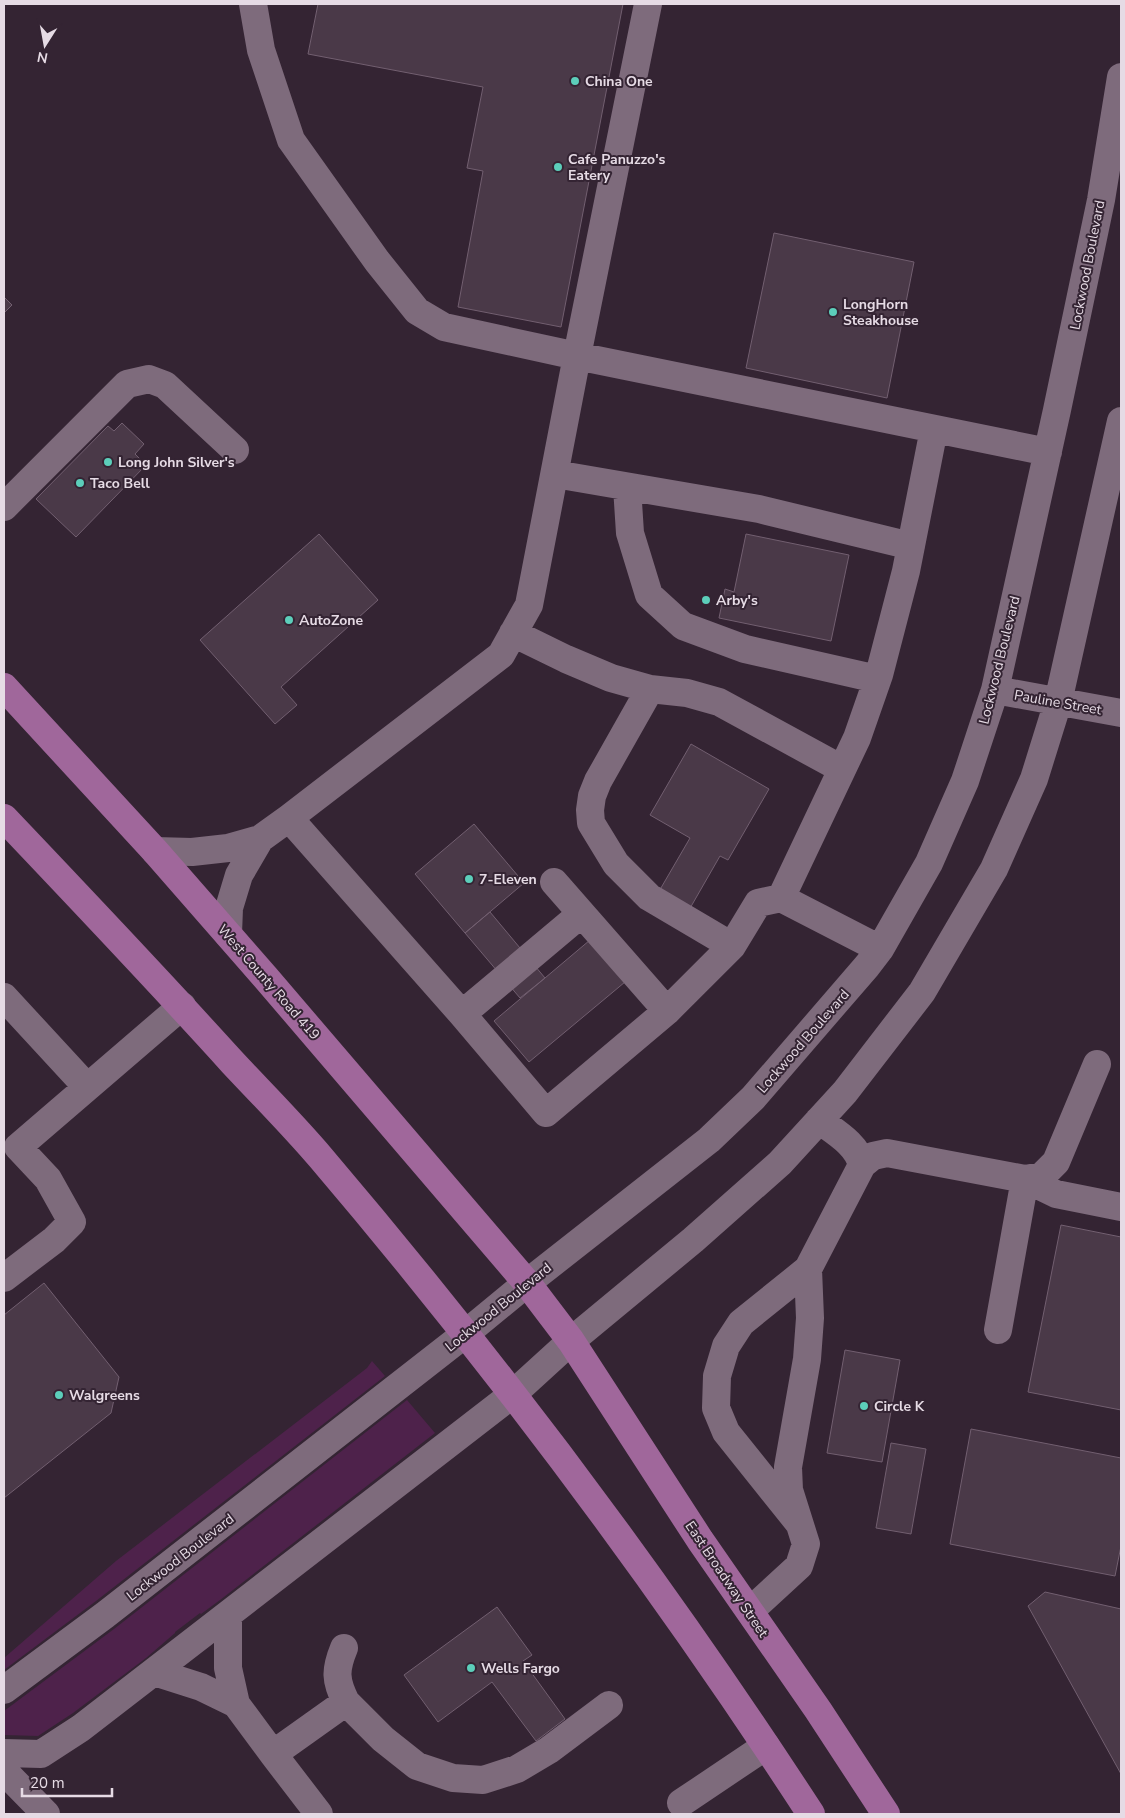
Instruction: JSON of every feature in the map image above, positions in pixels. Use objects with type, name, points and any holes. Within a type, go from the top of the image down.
[{"type":"main road","name":"West County Road 419","points":[[4,687],[155,851],[228,934],[527,1282],[571,1341]]},
{"type":"main road","points":[[4,818],[182,1006],[319,1156],[465,1334],[603,1513],[701,1651],[811,1814]]},
{"type":"main road","name":"East Broadway Street","points":[[571,1341],[700,1540],[818,1710],[886,1814]]},
{"type":"street","points":[[253,4],[261,50],[291,140],[377,261],[417,311],[444,327],[1048,452]]},
{"type":"street","points":[[155,851],[195,852],[228,848],[260,839],[501,655],[529,605],[648,4]]},
{"type":"street","name":"Lockwood Boulevard","points":[[4,1690],[105,1616],[709,1140],[753,1098],[880,949],[933,854],[965,781],[994,690],[1048,452],[1101,200],[1121,76]]},
{"type":"street","points":[[4,506],[127,384],[149,379],[165,385],[235,450]]},
{"type":"street","points":[[4,1753],[41,1754],[81,1728],[196,1637],[228,1615],[513,1394],[571,1341],[693,1240],[780,1163],[845,1092],[922,992],[994,869],[1034,779],[1058,702],[1121,421]]},
{"type":"street","points":[[781,898],[857,738],[877,679],[906,571],[934,429]]},
{"type":"street","points":[[554,474],[759,509],[911,546]]},
{"type":"street","points":[[627,487],[630,533],[649,595],[683,626],[745,649],[877,679]]},
{"type":"street","points":[[513,633],[610,678],[650,689],[687,694],[719,702],[842,769]]},
{"type":"street","points":[[650,689],[598,781],[591,803],[591,823],[616,864],[649,897],[732,946]]},
{"type":"street","name":"Pauline Street","points":[[994,690],[1121,713]]},
{"type":"street","points":[[289,818],[462,1014],[546,1113],[667,1011],[732,946],[758,903],[781,898],[880,949]]},
{"type":"street","points":[[228,934],[229,908],[239,875],[260,839]]},
{"type":"street","points":[[554,882],[667,1011]]},
{"type":"street","points":[[462,1014],[581,914]]},
{"type":"street","points":[[4,998],[87,1088]]},
{"type":"street","points":[[4,1278],[54,1240],[72,1222],[48,1179],[11,1139],[87,1088],[182,1006]]},
{"type":"street","points":[[1025,1179],[1042,1176],[1056,1162],[1097,1064]]},
{"type":"street","points":[[820,1120],[848,1142],[860,1156],[862,1165]]},
{"type":"street","points":[[750,1612],[800,1566],[806,1544],[798,1522],[782,1492],[726,1432],[716,1408],[717,1376],[726,1346],[741,1323],[808,1269],[862,1165],[873,1156],[888,1153],[1025,1179],[1056,1194],[1121,1207]]},
{"type":"street","points":[[998,1330],[1025,1179]]},
{"type":"street","points":[[782,1492],[807,1359],[810,1318],[808,1269]]},
{"type":"street","points":[[228,1615],[228,1668],[236,1704],[318,1814]]},
{"type":"street","points":[[344,1648],[336,1665],[340,1689],[346,1702],[384,1739],[417,1766],[453,1778],[483,1780],[517,1769],[549,1750],[609,1705]]},
{"type":"street","points":[[154,1672],[201,1687],[236,1704]]},
{"type":"street","points":[[273,1754],[346,1702]]},
{"type":"street","points":[[681,1803],[766,1746]]},
{"type":"street","points":[[4,1771],[46,1814]]},
{"type":"shaded area","points":[[372,1361],[385,1376],[96,1601],[4,1670],[4,1658],[116,1561],[367,1368]]},
{"type":"shaded area","points":[[407,1400],[435,1433],[220,1600],[175,1632],[146,1658],[73,1713],[38,1736],[4,1735],[4,1711],[114,1629]]},
{"type":"building","points":[[318,4],[623,4],[561,327],[458,307],[483,171],[467,168],[483,87],[308,54]]},
{"type":"building","points":[[774,233],[914,262],[887,398],[746,368]]},
{"type":"building","points":[[4,297],[12,305],[4,313]]},
{"type":"building","points":[[122,423],[144,444],[135,454],[146,465],[76,537],[36,499],[108,426],[114,431]]},
{"type":"building","name":"AutoZone","points":[[319,534],[378,600],[281,687],[297,705],[275,724],[200,640]]},
{"type":"building","points":[[746,534],[849,555],[831,641],[719,618],[725,589],[734,592]]},
{"type":"building","points":[[691,744],[769,789],[728,860],[720,856],[689,910],[658,893],[690,838],[650,815]]},
{"type":"building","name":"7-Eleven","points":[[474,824],[524,883],[465,933],[415,874]]},
{"type":"building","points":[[490,912],[545,978],[520,998],[465,933]]},
{"type":"building","points":[[590,940],[625,982],[529,1062],[494,1021]]},
{"type":"building","points":[[1061,1225],[1121,1237],[1121,1410],[1028,1392]]},
{"type":"building","name":"Walgreens","points":[[44,1283],[119,1377],[111,1413],[4,1498],[4,1315]]},
{"type":"building","name":"Circle K","points":[[845,1350],[900,1360],[882,1462],[827,1453]]},
{"type":"building","points":[[971,1429],[1121,1458],[1121,1546],[1115,1576],[950,1544]]},
{"type":"building","points":[[891,1443],[926,1449],[911,1534],[876,1528]]},
{"type":"building","points":[[1045,1592],[1121,1609],[1121,1774],[1028,1606]]},
{"type":"building","name":"Wells Fargo","points":[[497,1607],[532,1655],[523,1661],[565,1719],[536,1741],[492,1682],[438,1722],[404,1675]]},
{"type":"place","name":"China One","points":[[575,81]]},
{"type":"place","name":"Cafe Panuzzo's Eatery","points":[[558,167]]},
{"type":"place","name":"LongHorn Steakhouse","points":[[833,312]]},
{"type":"place","name":"Long John Silver's","points":[[108,462]]},
{"type":"place","name":"Taco Bell","points":[[80,483]]},
{"type":"place","name":"Arby's","points":[[706,600]]},
{"type":"place","name":"AutoZone","points":[[289,620]]},
{"type":"place","name":"7-Eleven","points":[[469,879]]},
{"type":"place","name":"Walgreens","points":[[59,1395]]},
{"type":"place","name":"Circle K","points":[[864,1406]]},
{"type":"place","name":"Wells Fargo","points":[[471,1668]]}]
